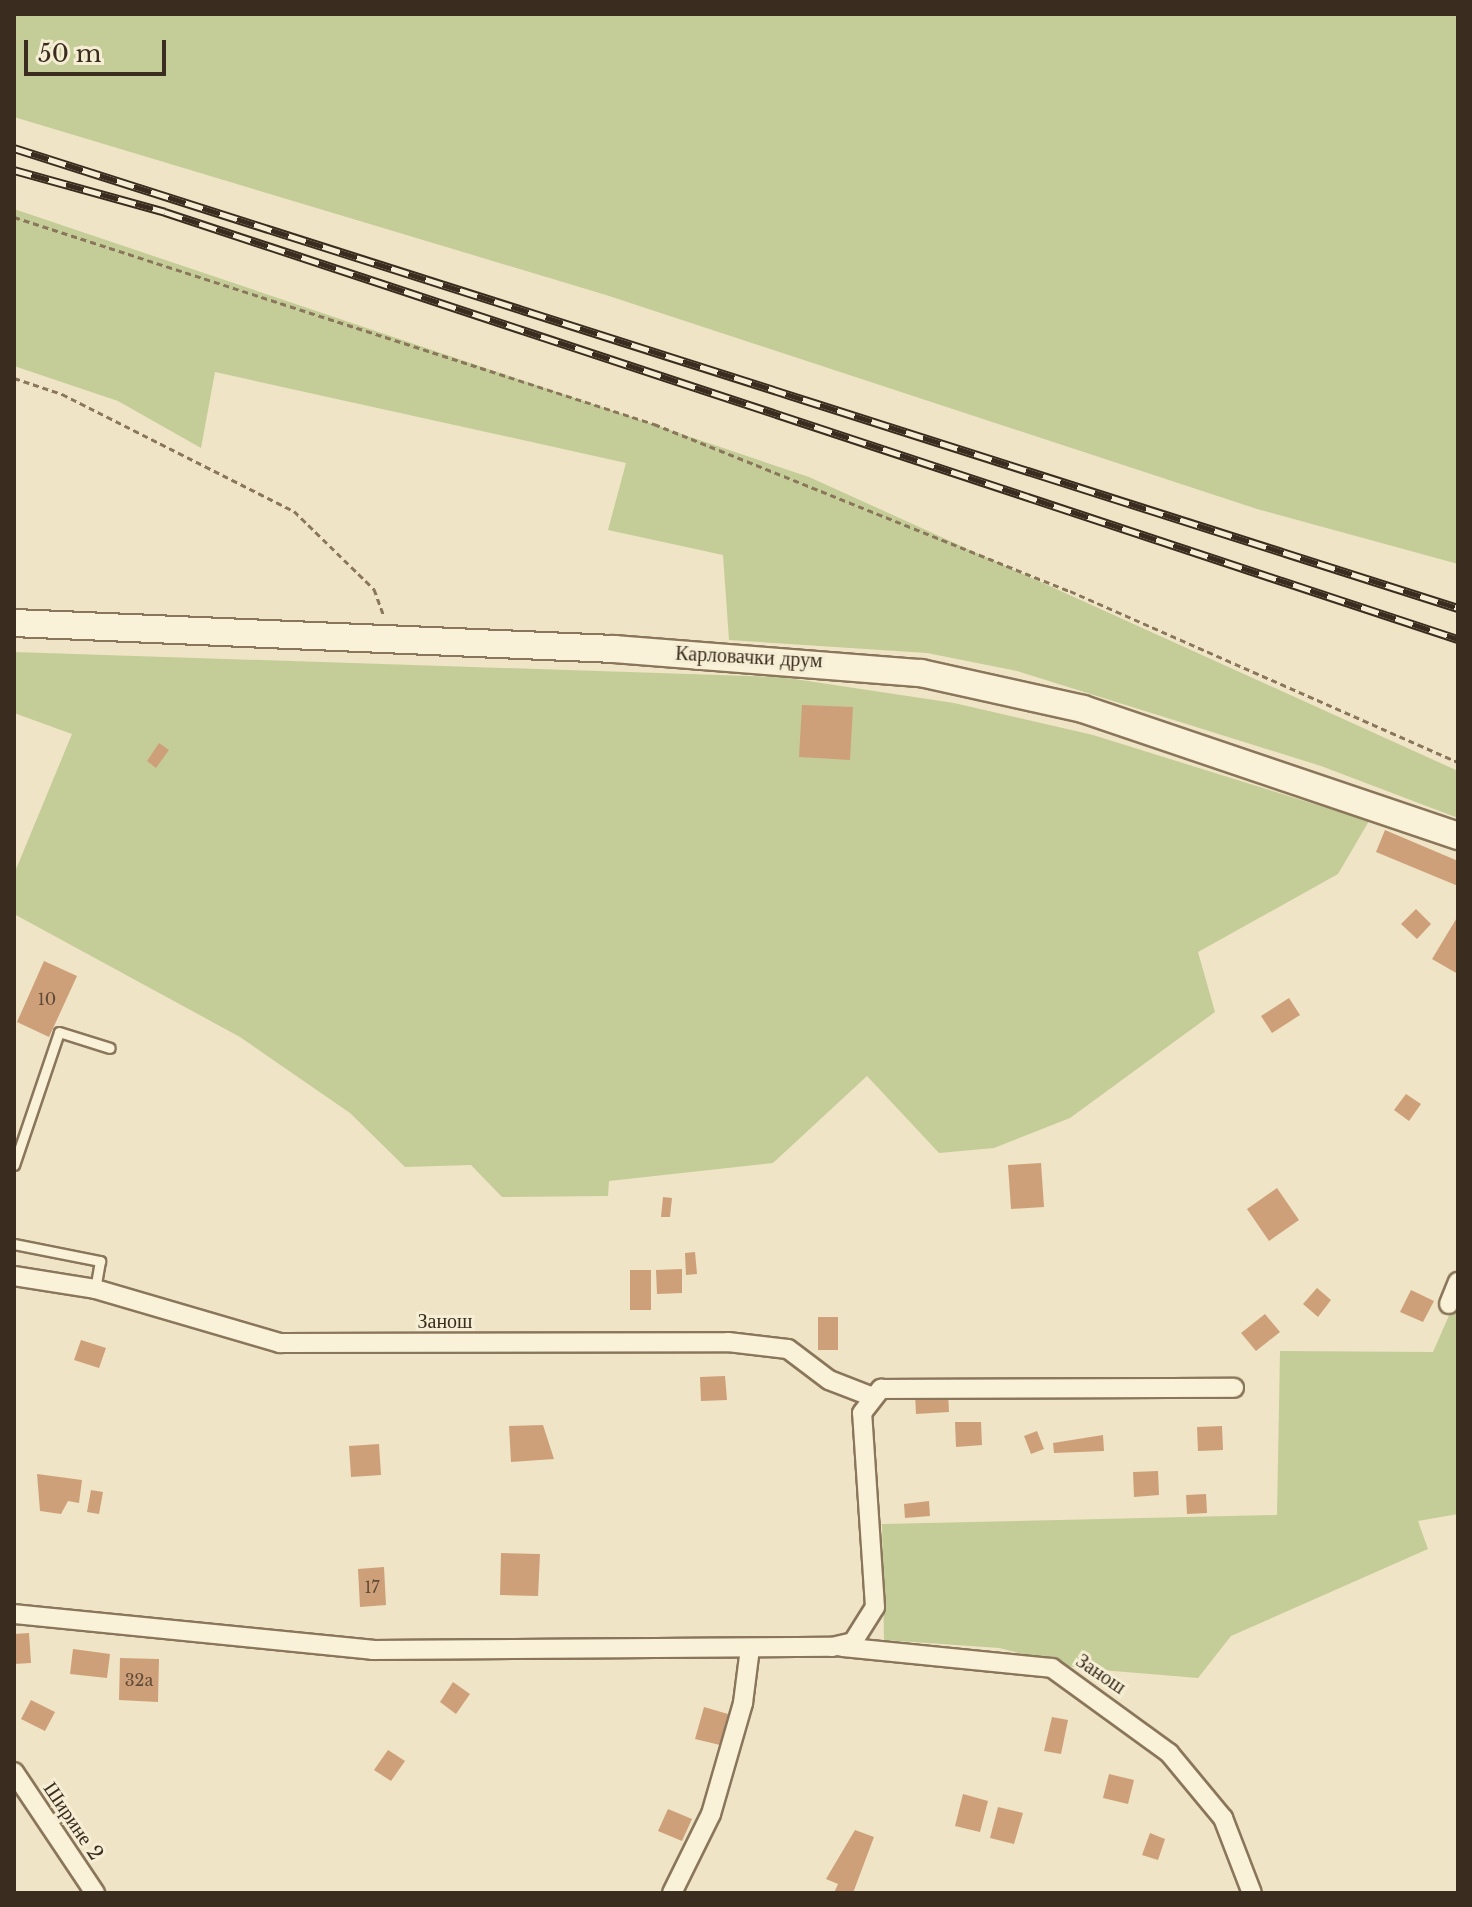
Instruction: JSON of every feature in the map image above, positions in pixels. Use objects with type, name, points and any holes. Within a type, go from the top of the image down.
[{"type":"main road","name":"Карловачки друм","points":[[14,623],[832,662],[977,682],[1218,751],[1458,836]]},
{"type":"street","name":"Занош","points":[[14,1276],[95,1289],[280,1343],[728,1342],[788,1349],[829,1380],[870,1396],[862,1423],[875,1607],[869,1627],[832,1647]]},
{"type":"street","points":[[1449,1304],[1458,1282]]},
{"type":"street","points":[[870,1396],[893,1388],[1234,1388]]},
{"type":"street","name":"Занош","points":[[14,1614],[373,1650],[832,1647],[1052,1668],[1118,1712],[1189,1775],[1223,1818],[1252,1893]]},
{"type":"street","points":[[672,1893],[711,1814],[743,1703],[750,1648]]},
{"type":"street","name":"Ширине 2","points":[[14,1772],[95,1893]]},
{"type":"lane","points":[[14,1165],[59,1032],[110,1048]]},
{"type":"lane","points":[[14,1244],[100,1261],[95,1289]]},
{"type":"path","points":[[14,217],[654,424],[1070,591],[1458,762]]},
{"type":"path","points":[[14,378],[62,394],[294,511],[374,589],[393,639]]},
{"type":"green space","points":[[14,14],[1458,14],[1458,564],[1257,509],[606,295],[14,117]]},
{"type":"green space","points":[[14,209],[809,477],[1458,771],[1458,818],[1321,766],[1017,671],[927,653],[729,640],[723,555],[608,530],[626,463],[215,372],[201,448],[118,401],[14,366]]},
{"type":"green space","points":[[14,652],[781,677],[954,703],[1093,735],[1369,821],[1338,874],[1198,952],[1215,1012],[1070,1118],[994,1148],[939,1153],[867,1076],[773,1163],[609,1181],[608,1196],[502,1197],[471,1165],[405,1167],[350,1113],[240,1037],[14,914],[14,874],[72,734],[14,713]]},
{"type":"green space","points":[[1458,1295],[1458,1514],[1418,1521],[1428,1549],[1231,1636],[1198,1678],[1077,1668],[999,1648],[884,1640],[882,1524],[1277,1515],[1280,1351],[1433,1352]]},
{"type":"building","points":[[802,705],[853,707],[850,760],[799,757]]},
{"type":"building","points":[[159,743],[169,750],[156,768],[147,761]]},
{"type":"building","points":[[1385,830],[1458,861],[1458,886],[1376,852]]},
{"type":"building","points":[[1416,909],[1431,924],[1417,939],[1401,924]]},
{"type":"building","points":[[1458,916],[1458,974],[1432,959]]},
{"type":"building","points":[[44,961],[77,976],[49,1037],[17,1022]]},
{"type":"building","points":[[1289,998],[1300,1015],[1272,1033],[1261,1016]]},
{"type":"building","points":[[1406,1094],[1421,1104],[1409,1121],[1394,1110]]},
{"type":"building","points":[[1041,1163],[1044,1207],[1011,1209],[1008,1165]]},
{"type":"building","points":[[1277,1188],[1299,1220],[1269,1241],[1247,1209]]},
{"type":"building","points":[[663,1197],[672,1198],[670,1217],[661,1217]]},
{"type":"building","points":[[695,1252],[697,1274],[686,1275],[685,1253]]},
{"type":"building","points":[[682,1269],[682,1293],[657,1294],[656,1270]]},
{"type":"building","points":[[630,1270],[651,1270],[651,1310],[630,1310]]},
{"type":"building","points":[[1317,1288],[1331,1300],[1318,1317],[1303,1304]]},
{"type":"building","points":[[1411,1290],[1434,1301],[1423,1322],[1400,1312]]},
{"type":"building","points":[[1265,1314],[1280,1332],[1256,1351],[1241,1333]]},
{"type":"building","points":[[818,1317],[838,1317],[838,1350],[818,1350]]},
{"type":"building","points":[[81,1340],[106,1348],[99,1368],[74,1360]]},
{"type":"building","points":[[725,1376],[727,1400],[701,1401],[700,1377]]},
{"type":"building","points":[[948,1391],[949,1412],[916,1414],[915,1393]]},
{"type":"building","points":[[955,1422],[981,1422],[982,1445],[956,1447]]},
{"type":"building","points":[[543,1425],[554,1459],[511,1462],[509,1426]]},
{"type":"building","points":[[1222,1426],[1223,1450],[1198,1451],[1197,1427]]},
{"type":"building","points":[[1037,1431],[1044,1449],[1031,1454],[1024,1436]]},
{"type":"building","points":[[1103,1435],[1104,1451],[1054,1453],[1053,1443]]},
{"type":"building","points":[[379,1444],[381,1475],[351,1477],[349,1446]]},
{"type":"building","points":[[1158,1471],[1159,1495],[1134,1497],[1133,1472]]},
{"type":"building","points":[[37,1474],[82,1480],[79,1503],[68,1501],[61,1514],[40,1511]]},
{"type":"building","points":[[91,1490],[103,1492],[99,1514],[87,1512]]},
{"type":"building","points":[[1206,1494],[1207,1513],[1187,1514],[1186,1495]]},
{"type":"building","points":[[929,1501],[930,1516],[905,1518],[904,1504]]},
{"type":"building","points":[[501,1553],[540,1554],[538,1596],[500,1595]]},
{"type":"building","points":[[384,1567],[386,1605],[360,1607],[358,1569]]},
{"type":"building","points":[[29,1633],[31,1663],[14,1664],[14,1634]]},
{"type":"building","points":[[73,1649],[110,1654],[107,1678],[70,1674]]},
{"type":"building","points":[[120,1658],[159,1659],[158,1702],[119,1700]]},
{"type":"building","points":[[453,1682],[470,1694],[456,1714],[440,1702]]},
{"type":"building","points":[[31,1700],[55,1712],[45,1731],[21,1719]]},
{"type":"building","points":[[704,1707],[728,1714],[720,1745],[695,1739]]},
{"type":"building","points":[[1052,1717],[1068,1720],[1061,1754],[1044,1751]]},
{"type":"building","points":[[388,1750],[405,1761],[391,1781],[374,1770]]},
{"type":"building","points":[[1109,1774],[1134,1780],[1128,1804],[1103,1798]]},
{"type":"building","points":[[963,1794],[988,1801],[980,1832],[955,1826]]},
{"type":"building","points":[[998,1807],[1023,1813],[1014,1844],[990,1838]]},
{"type":"building","points":[[668,1809],[692,1819],[682,1841],[658,1831]]},
{"type":"building","points":[[855,1830],[874,1837],[853,1893],[834,1893],[838,1884],[826,1879]]},
{"type":"building","points":[[1150,1833],[1165,1839],[1158,1860],[1142,1855]]},
{"type":"railway","points":[[14,148],[1458,608]]},
{"type":"railway","points":[[14,170],[165,212],[1458,639]]}]
